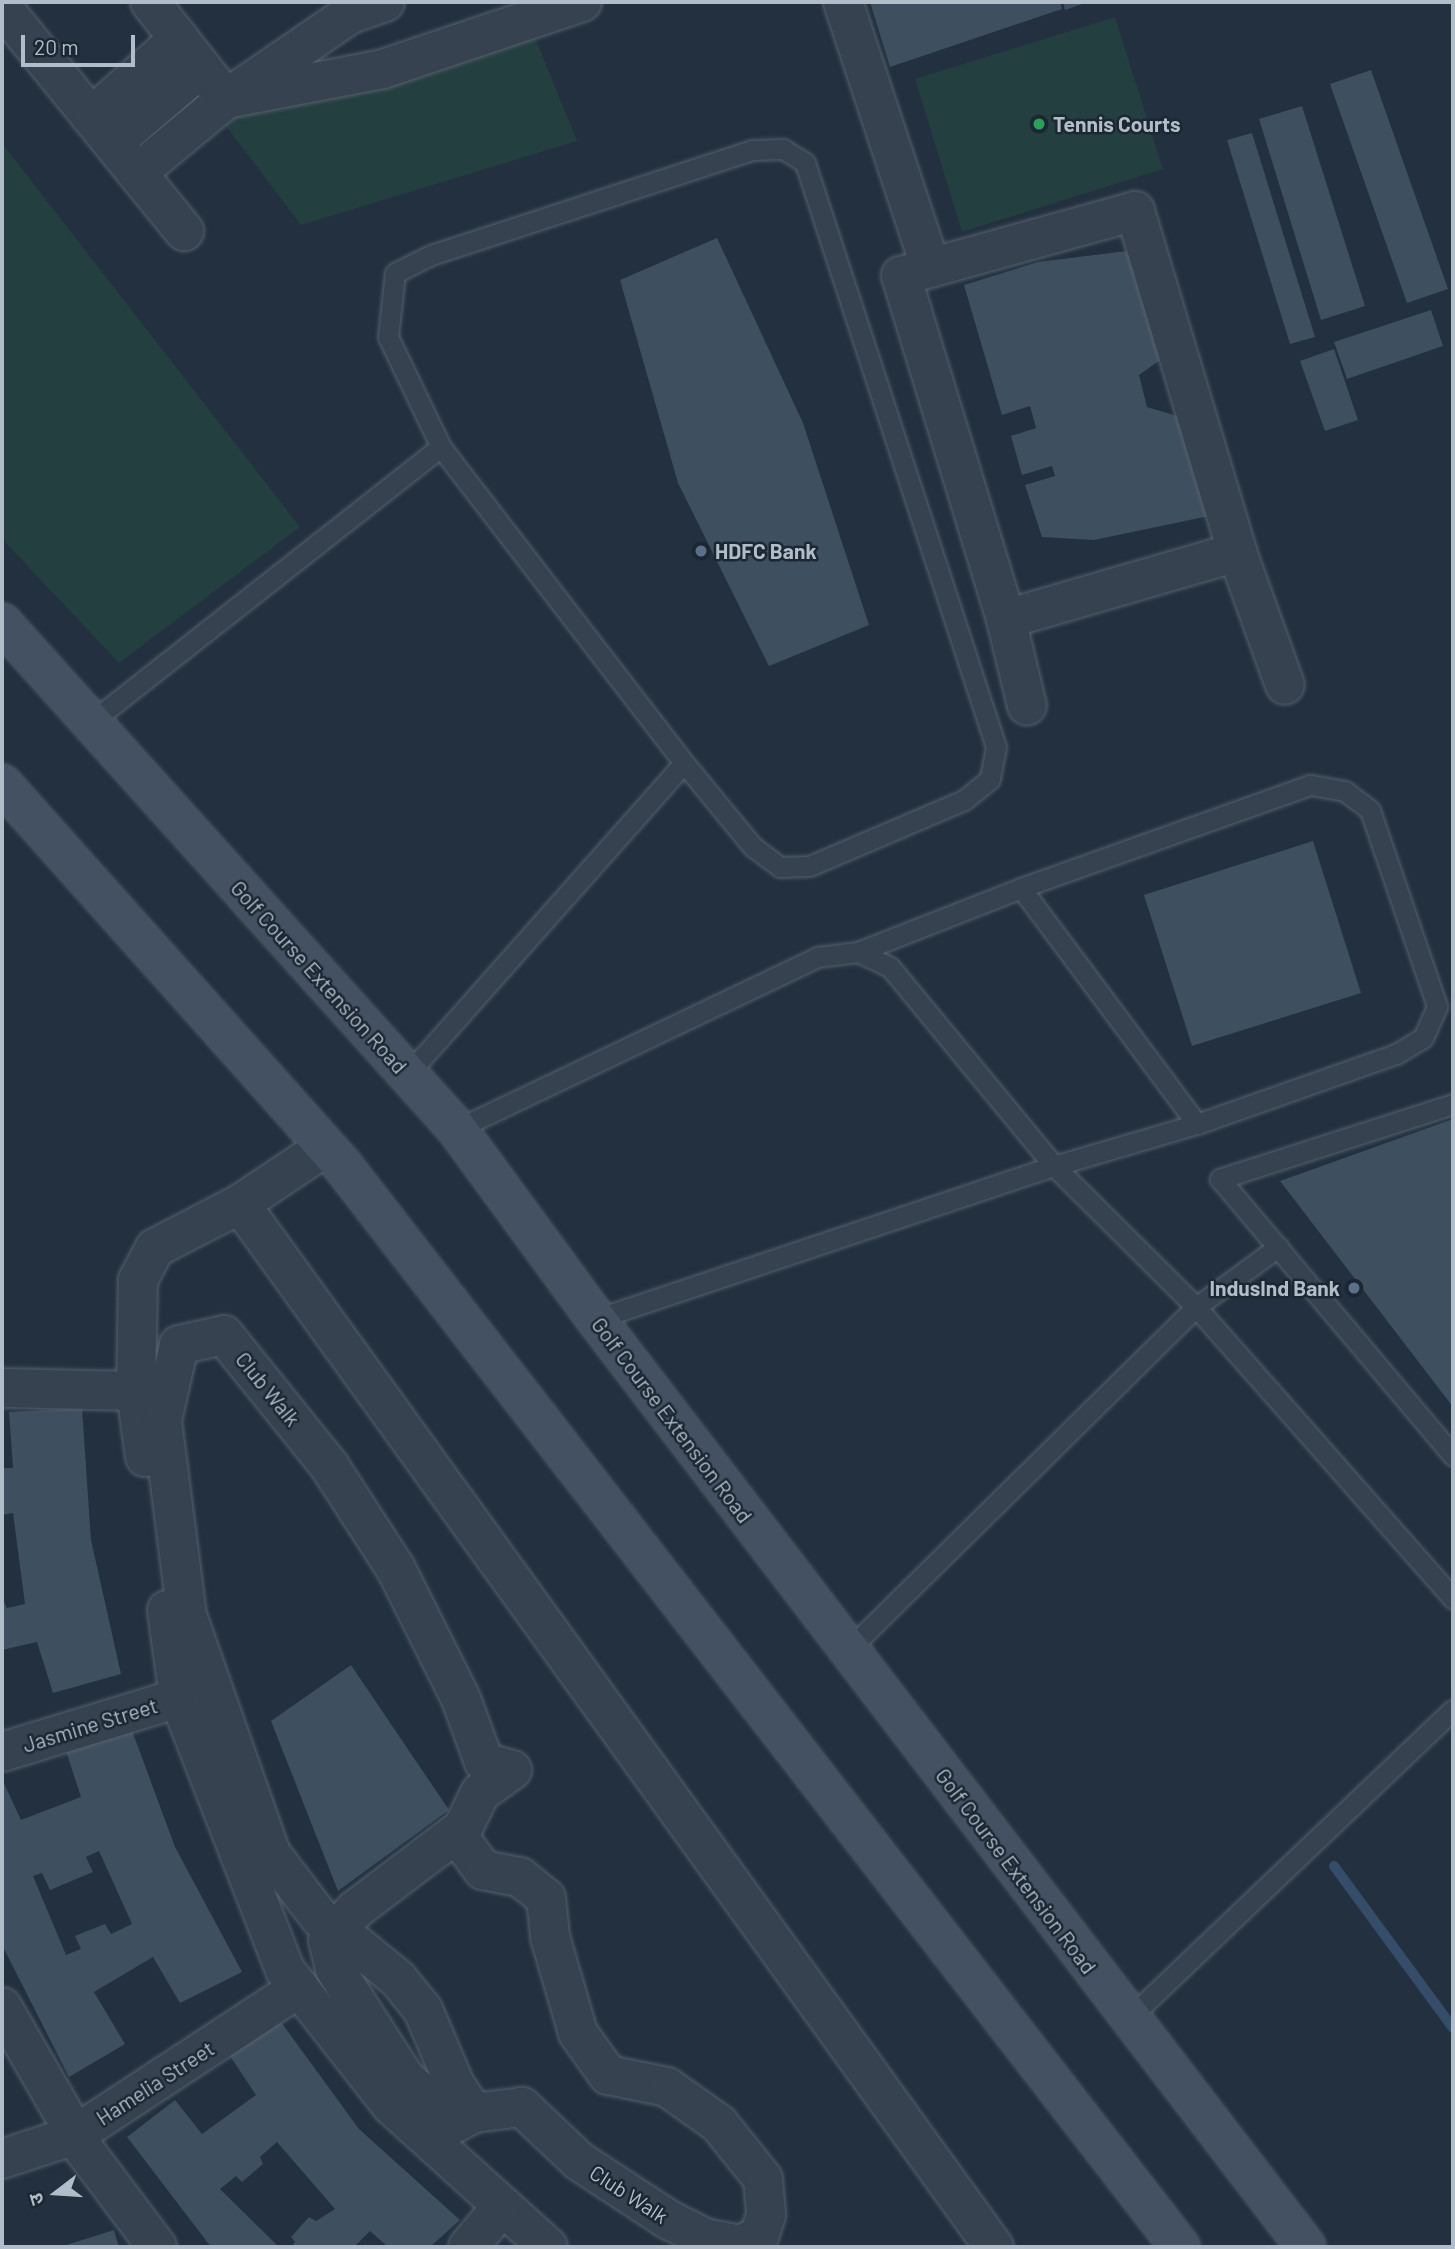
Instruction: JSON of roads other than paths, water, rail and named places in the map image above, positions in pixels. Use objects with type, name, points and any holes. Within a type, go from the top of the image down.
[{"type":"main road","name":"Golf Course Extension Road","points":[[2,623],[457,1129],[596,1319],[1128,2019],[1306,2247]]},
{"type":"main road","points":[[2,784],[326,1147],[1180,2247]]},
{"type":"street","points":[[151,2],[226,99]]},
{"type":"street","points":[[137,173],[226,99],[344,8],[385,2]]},
{"type":"street","points":[[226,99],[383,69],[582,2]]},
{"type":"street","points":[[843,2],[931,268]]},
{"type":"street","points":[[2,7],[184,231]]},
{"type":"street","points":[[102,129],[190,53]]},
{"type":"street","points":[[1027,706],[1006,620],[901,276],[1135,211],[1237,552],[1285,685]]},
{"type":"street","points":[[1006,620],[1237,552]]},
{"type":"street","points":[[326,1147],[240,1203],[155,1248],[138,1280],[136,1391],[179,1698],[285,1970],[392,2106],[501,2208],[548,2247]]},
{"type":"street","points":[[240,1203],[994,2247]]},
{"type":"street","name":"Club Walk","points":[[461,1840],[483,1870],[520,1877],[546,1898],[550,1937],[578,2033],[608,2075],[667,2087],[719,2124],[763,2179],[766,2216],[759,2236],[740,2245],[705,2238],[669,2220],[604,2180],[522,2107],[474,2113],[455,2123],[405,2078],[335,1969],[328,1940],[337,1930],[355,1910],[463,1828],[480,1793],[512,1770],[484,1762],[461,1699],[396,1569],[323,1457],[224,1335],[179,1345],[162,1420],[187,1616],[271,1854],[320,1919],[337,1930],[398,1979],[423,2010],[455,2085],[474,2113]]},
{"type":"street","points":[[2,1388],[136,1391]]},
{"type":"street","name":"Jasmine Street","points":[[2,1752],[179,1698]]},
{"type":"street","name":"Hamelia Street","points":[[2,2160],[75,2135],[299,1988]]},
{"type":"street","points":[[2,2007],[75,2135],[157,2247]]},
{"type":"street","points":[[468,2247],[501,2208]]},
{"type":"lane","points":[[783,149],[805,163],[996,747],[990,779],[964,800],[809,866],[780,867],[753,846],[684,763],[441,447],[388,337],[395,273],[431,255],[752,150],[783,149]]},
{"type":"lane","points":[[91,722],[441,447]]},
{"type":"lane","points":[[407,1075],[684,763]]},
{"type":"lane","points":[[457,1129],[817,957],[858,952],[1021,888],[1310,785],[1345,791],[1370,810],[1437,1006],[1423,1038],[1396,1054],[1197,1124],[1054,1166],[596,1319]]},
{"type":"lane","points":[[1021,888],[1197,1124]]},
{"type":"lane","points":[[858,952],[890,968],[1054,1166],[1196,1307],[1453,1599]]},
{"type":"lane","points":[[1453,1104],[1220,1179],[1453,1456]]},
{"type":"lane","points":[[848,1650],[1196,1307],[1278,1247]]},
{"type":"lane","points":[[1128,2019],[1453,1710]]},
{"type":"waterway","points":[[1334,1866],[1453,2028]]},
{"type":"place","name":"Tennis Courts","points":[[1039,124]]},
{"type":"place","name":"HDFC Bank","points":[[701,551]]},
{"type":"place","name":"IndusInd Bank","points":[[1354,1288]]}]
